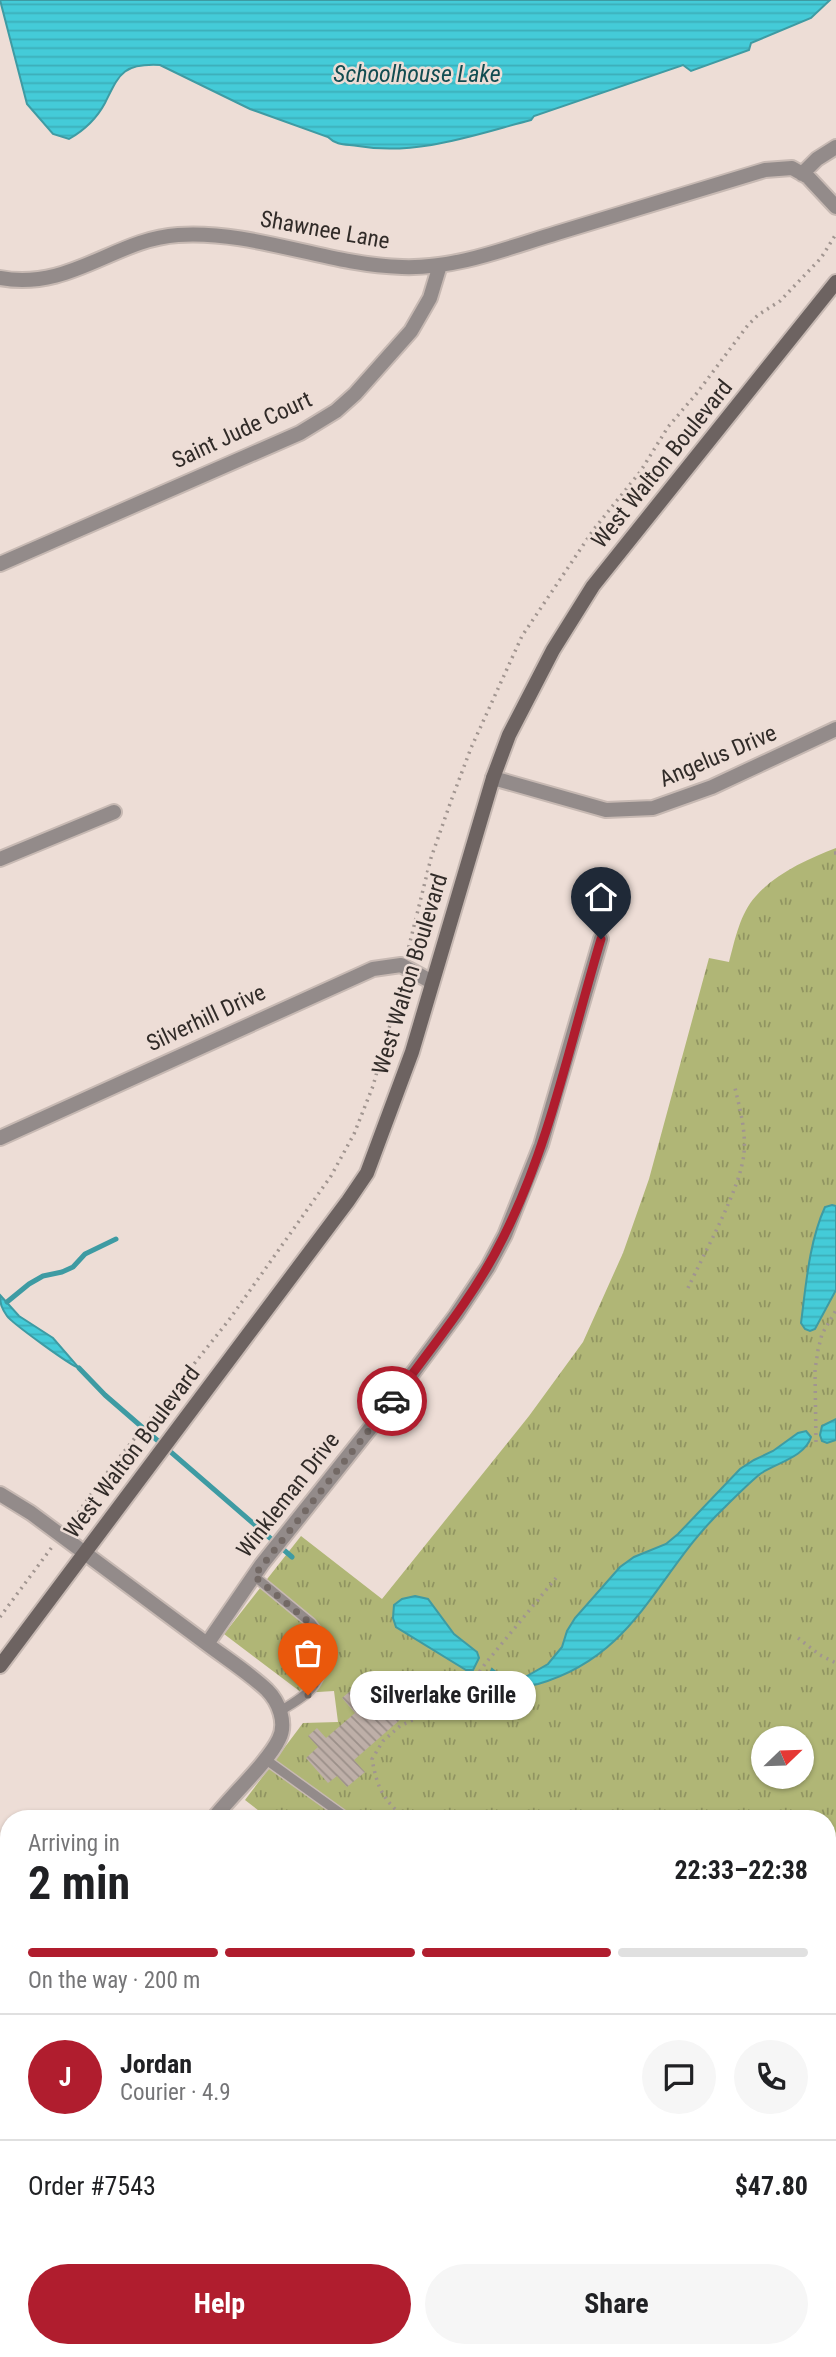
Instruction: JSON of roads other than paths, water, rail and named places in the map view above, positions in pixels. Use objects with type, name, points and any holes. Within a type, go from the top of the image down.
[{"type":"main road","name":"West Walton Boulevard","points":[[0,1666],[348,1202],[366,1173],[412,1052],[493,778],[509,735],[552,650],[593,586],[836,282]]},
{"type":"street","points":[[836,147],[817,159],[802,174],[823,190],[836,208]]},
{"type":"street","name":"Shawnee Lane","points":[[0,278],[48,278],[72,272],[153,239],[176,235],[212,234],[240,238],[355,262],[403,268],[440,265],[489,256],[765,170],[792,168],[802,174]]},
{"type":"street","name":"Saint Jude Court","points":[[0,564],[300,433],[336,411],[355,394],[411,331],[430,298],[440,265]]},
{"type":"street","name":"Angelus Drive","points":[[493,778],[606,810],[653,808],[712,788],[836,729]]},
{"type":"street","points":[[0,859],[114,812]]},
{"type":"street","name":"Winkleman Drive","points":[[207,1644],[254,1576],[392,1401],[488,1268],[505,1235],[541,1145],[601,939]]},
{"type":"street","name":"Silverhill Drive","points":[[0,1138],[373,969],[401,965],[432,982]]},
{"type":"street","points":[[0,1494],[31,1513],[268,1691],[280,1711],[280,1738],[221,1810]]},
{"type":"lane","points":[[254,1576],[310,1623],[328,1645],[323,1671],[308,1695],[280,1711]]},
{"type":"lane","points":[[265,1759],[337,1810]]},
{"type":"water","name":"Schoolhouse Lake","points":[[0,0],[830,0],[811,18],[751,43],[749,50],[691,71],[683,65],[534,116],[531,120],[467,137],[424,146],[380,148],[338,143],[250,109],[160,65],[130,69],[119,78],[102,109],[84,128],[69,139],[53,134],[27,104]]},
{"type":"water","points":[[836,1206],[836,1290],[815,1329],[810,1331],[801,1323],[809,1264],[825,1207]]},
{"type":"water","points":[[0,1295],[19,1316],[53,1338],[79,1368],[54,1353],[11,1320],[3,1309]]},
{"type":"water","points":[[836,1419],[836,1440],[827,1443],[822,1441],[822,1426]]},
{"type":"water","points":[[806,1431],[811,1437],[803,1450],[760,1474],[725,1507],[701,1532],[643,1609],[600,1653],[572,1671],[538,1684],[504,1688],[485,1683],[492,1669],[501,1676],[527,1676],[548,1664],[562,1647],[575,1618],[620,1567],[634,1557],[666,1544],[740,1469],[773,1451],[798,1433]]},
{"type":"water","points":[[415,1596],[428,1599],[454,1634],[477,1652],[479,1658],[473,1670],[466,1670],[396,1627],[393,1618],[394,1605],[402,1599]]},
{"type":"waterway","points":[[7,1302],[29,1284],[43,1276],[73,1267],[85,1254],[116,1239]]},
{"type":"waterway","points":[[79,1368],[105,1395],[292,1557]]},
{"type":"place","name":"Silverlake Grille","points":[[308,1695]]}]
